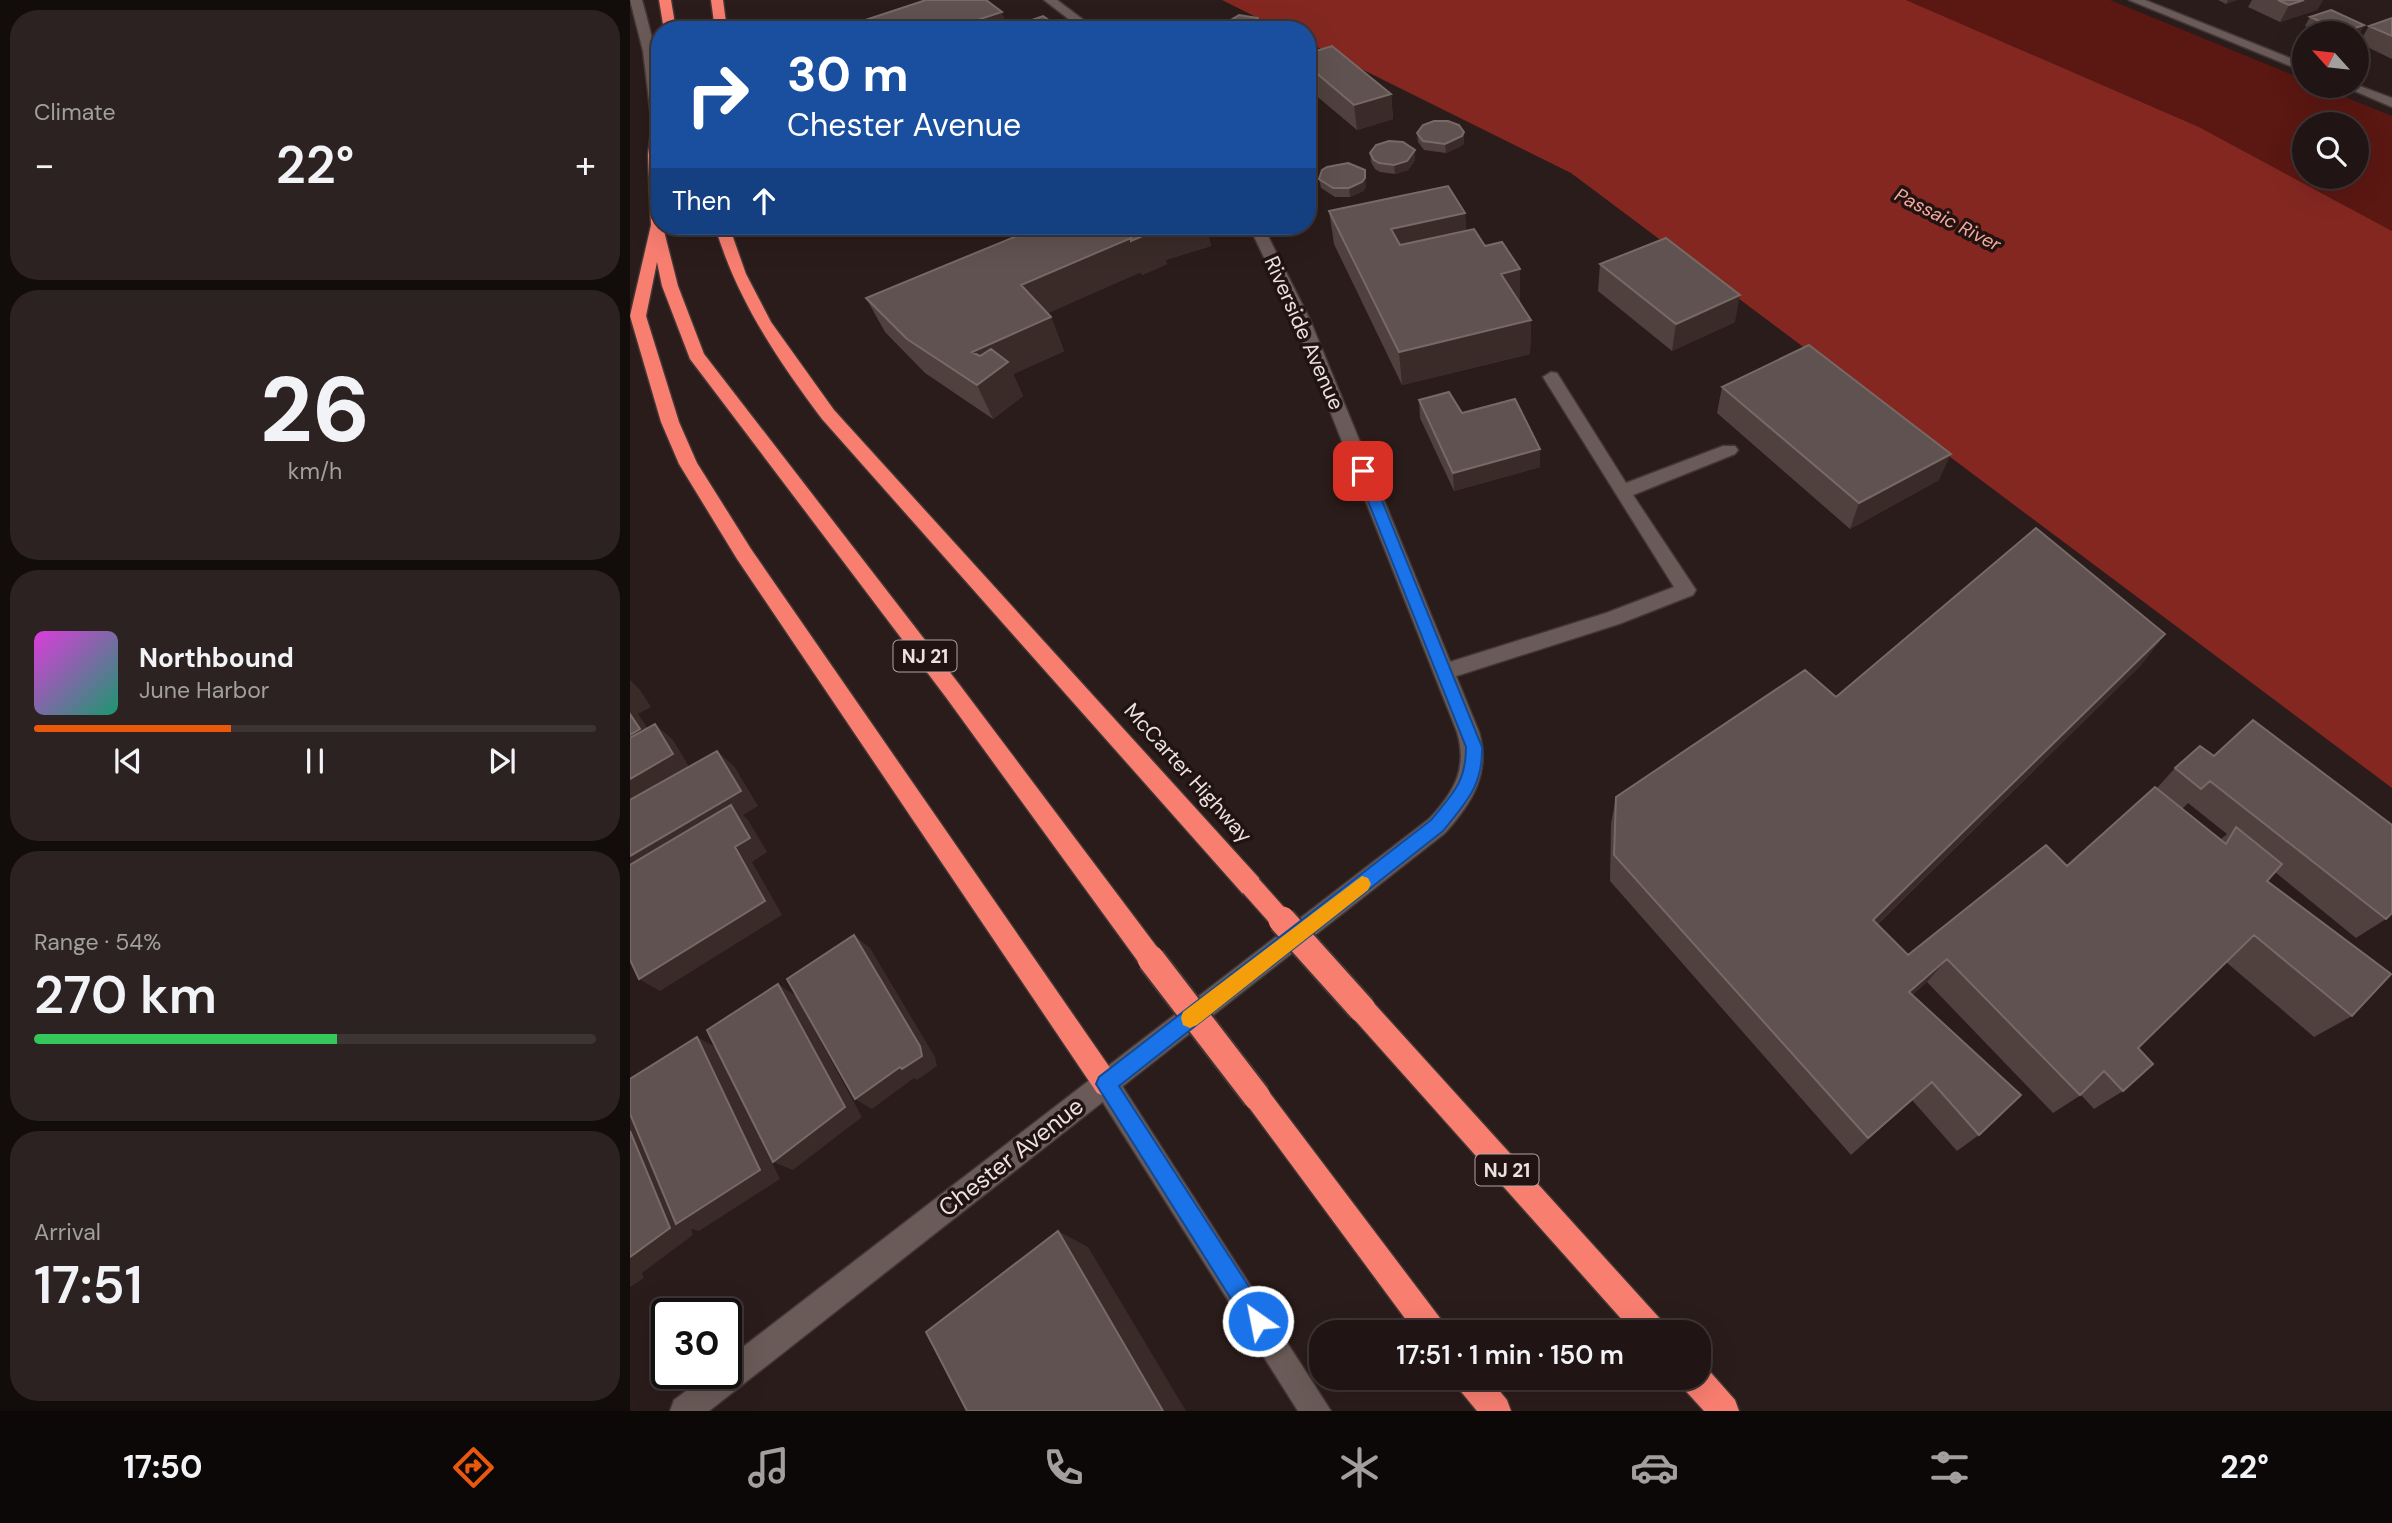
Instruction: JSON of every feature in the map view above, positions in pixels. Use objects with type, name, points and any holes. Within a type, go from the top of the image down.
[{"type":"highway","points":[[665,0],[668,21]]},
{"type":"highway","points":[[717,0],[720,21]]},
{"type":"highway","points":[[656,235],[638,316],[670,422],[688,464],[713,507],[1106,1084]]},
{"type":"highway","name":"NJ 21","points":[[660,235],[670,286],[696,355],[952,690],[1424,1320]]},
{"type":"highway","name":"McCarter Highway","points":[[725,235],[740,278],[767,328],[838,426],[1642,1320]]},
{"type":"highway","points":[[1479,1390],[1496,1411]]},
{"type":"highway","points":[[1705,1390],[1724,1411]]},
{"type":"street","points":[[636,0],[651,63]]},
{"type":"street","points":[[1050,0],[1079,21]]},
{"type":"street","points":[[2135,0],[2292,63]]},
{"type":"street","points":[[2370,94],[2392,103]]},
{"type":"street","name":"Riverside Avenue","points":[[1260,235],[1302,320],[1474,747],[1474,766],[1467,788],[1437,826]]},
{"type":"street","points":[[1444,672],[1612,619],[1686,590],[1551,377]]},
{"type":"street","points":[[1622,492],[1729,450]]},
{"type":"street","name":"Chester Avenue","points":[[701,1406],[1106,1084],[1437,826]]},
{"type":"street","points":[[1106,1084],[1315,1411]]},
{"type":"shaded area","points":[[1906,0],[2110,0],[2292,75],[2292,98],[2348,98],[2392,116],[2392,231],[2314,189],[2369,189],[2369,112],[2292,112],[2292,177],[2199,127]]},
{"type":"water","name":"Passaic River","points":[[1222,0],[1906,0],[2199,127],[2292,177],[2292,189],[2314,189],[2392,231],[2392,788],[1571,173],[1316,46],[1316,21],[1264,21]]},
{"type":"building","points":[[926,0],[986,0],[1002,12],[974,21],[862,21]]},
{"type":"building","points":[[2278,0],[2304,0],[2289,5]]},
{"type":"building","points":[[2331,10],[2355,21],[2319,21],[2310,17]]},
{"type":"building","points":[[1239,15],[1258,18],[1258,21],[1229,21]]},
{"type":"building","points":[[1043,16],[1050,21],[1029,21]]},
{"type":"building","points":[[2392,18],[2392,36],[2370,26]]},
{"type":"building","points":[[1332,46],[1391,94],[1354,105],[1316,73],[1316,51]]},
{"type":"building","points":[[1434,121],[1448,121],[1459,125],[1464,132],[1462,136],[1445,144],[1423,141],[1417,133],[1423,125]]},
{"type":"building","points":[[1389,141],[1403,142],[1415,150],[1407,161],[1394,165],[1374,160],[1370,153],[1376,145]]},
{"type":"building","points":[[1348,163],[1365,170],[1362,182],[1349,188],[1333,188],[1319,179],[1322,170],[1327,167]]},
{"type":"building","points":[[1448,186],[1465,213],[1391,229],[1400,245],[1474,229],[1485,246],[1502,242],[1520,269],[1501,274],[1531,320],[1399,352],[1329,211]]},
{"type":"building","points":[[1019,235],[1145,235],[1131,241],[1131,238],[1021,285],[1051,317],[972,352],[980,356],[991,349],[1008,362],[977,385],[907,339],[866,298]]},
{"type":"building","points":[[1666,238],[1740,295],[1676,324],[1600,264]]},
{"type":"building","points":[[1809,345],[1951,454],[1859,503],[1722,387]]},
{"type":"building","points":[[1449,392],[1462,413],[1515,399],[1540,449],[1453,473],[1419,400]]},
{"type":"building","points":[[2036,528],[2165,634],[1873,920],[1908,955],[2046,845],[2067,866],[2155,787],[2226,844],[2236,827],[2282,864],[2267,881],[2391,974],[2352,1016],[2254,935],[2138,1048],[2153,1064],[2123,1091],[2104,1071],[2080,1095],[1947,959],[1909,992],[2021,1095],[1979,1135],[1932,1082],[1868,1138],[1614,855],[1616,797],[1805,670],[1836,697]]},
{"type":"building","points":[[630,714],[640,729],[630,735]]},
{"type":"building","points":[[2253,720],[2392,825],[2392,913],[2386,919],[2210,781],[2201,789],[2175,768],[2200,746],[2214,756]]},
{"type":"building","points":[[655,724],[673,754],[630,779],[630,738]]},
{"type":"building","points":[[717,751],[741,791],[630,856],[630,800]]},
{"type":"building","points":[[731,805],[750,838],[735,847],[765,901],[639,979],[630,960],[630,865]]},
{"type":"building","points":[[854,935],[920,1046],[922,1056],[902,1069],[900,1067],[855,1099],[787,979]]},
{"type":"building","points":[[778,984],[845,1107],[773,1162],[707,1030]]},
{"type":"building","points":[[697,1037],[760,1170],[676,1224],[630,1114],[630,1079]]},
{"type":"building","points":[[630,1131],[670,1228],[630,1257]]},
{"type":"building","points":[[1058,1231],[1163,1411],[967,1411],[926,1332]]},
{"type":"slow traffic","points":[[1190,1018],[1362,884]]},
{"type":"route","points":[[1258,1321],[1106,1084],[1437,826],[1467,788],[1474,766],[1474,747],[1363,471]]}]
